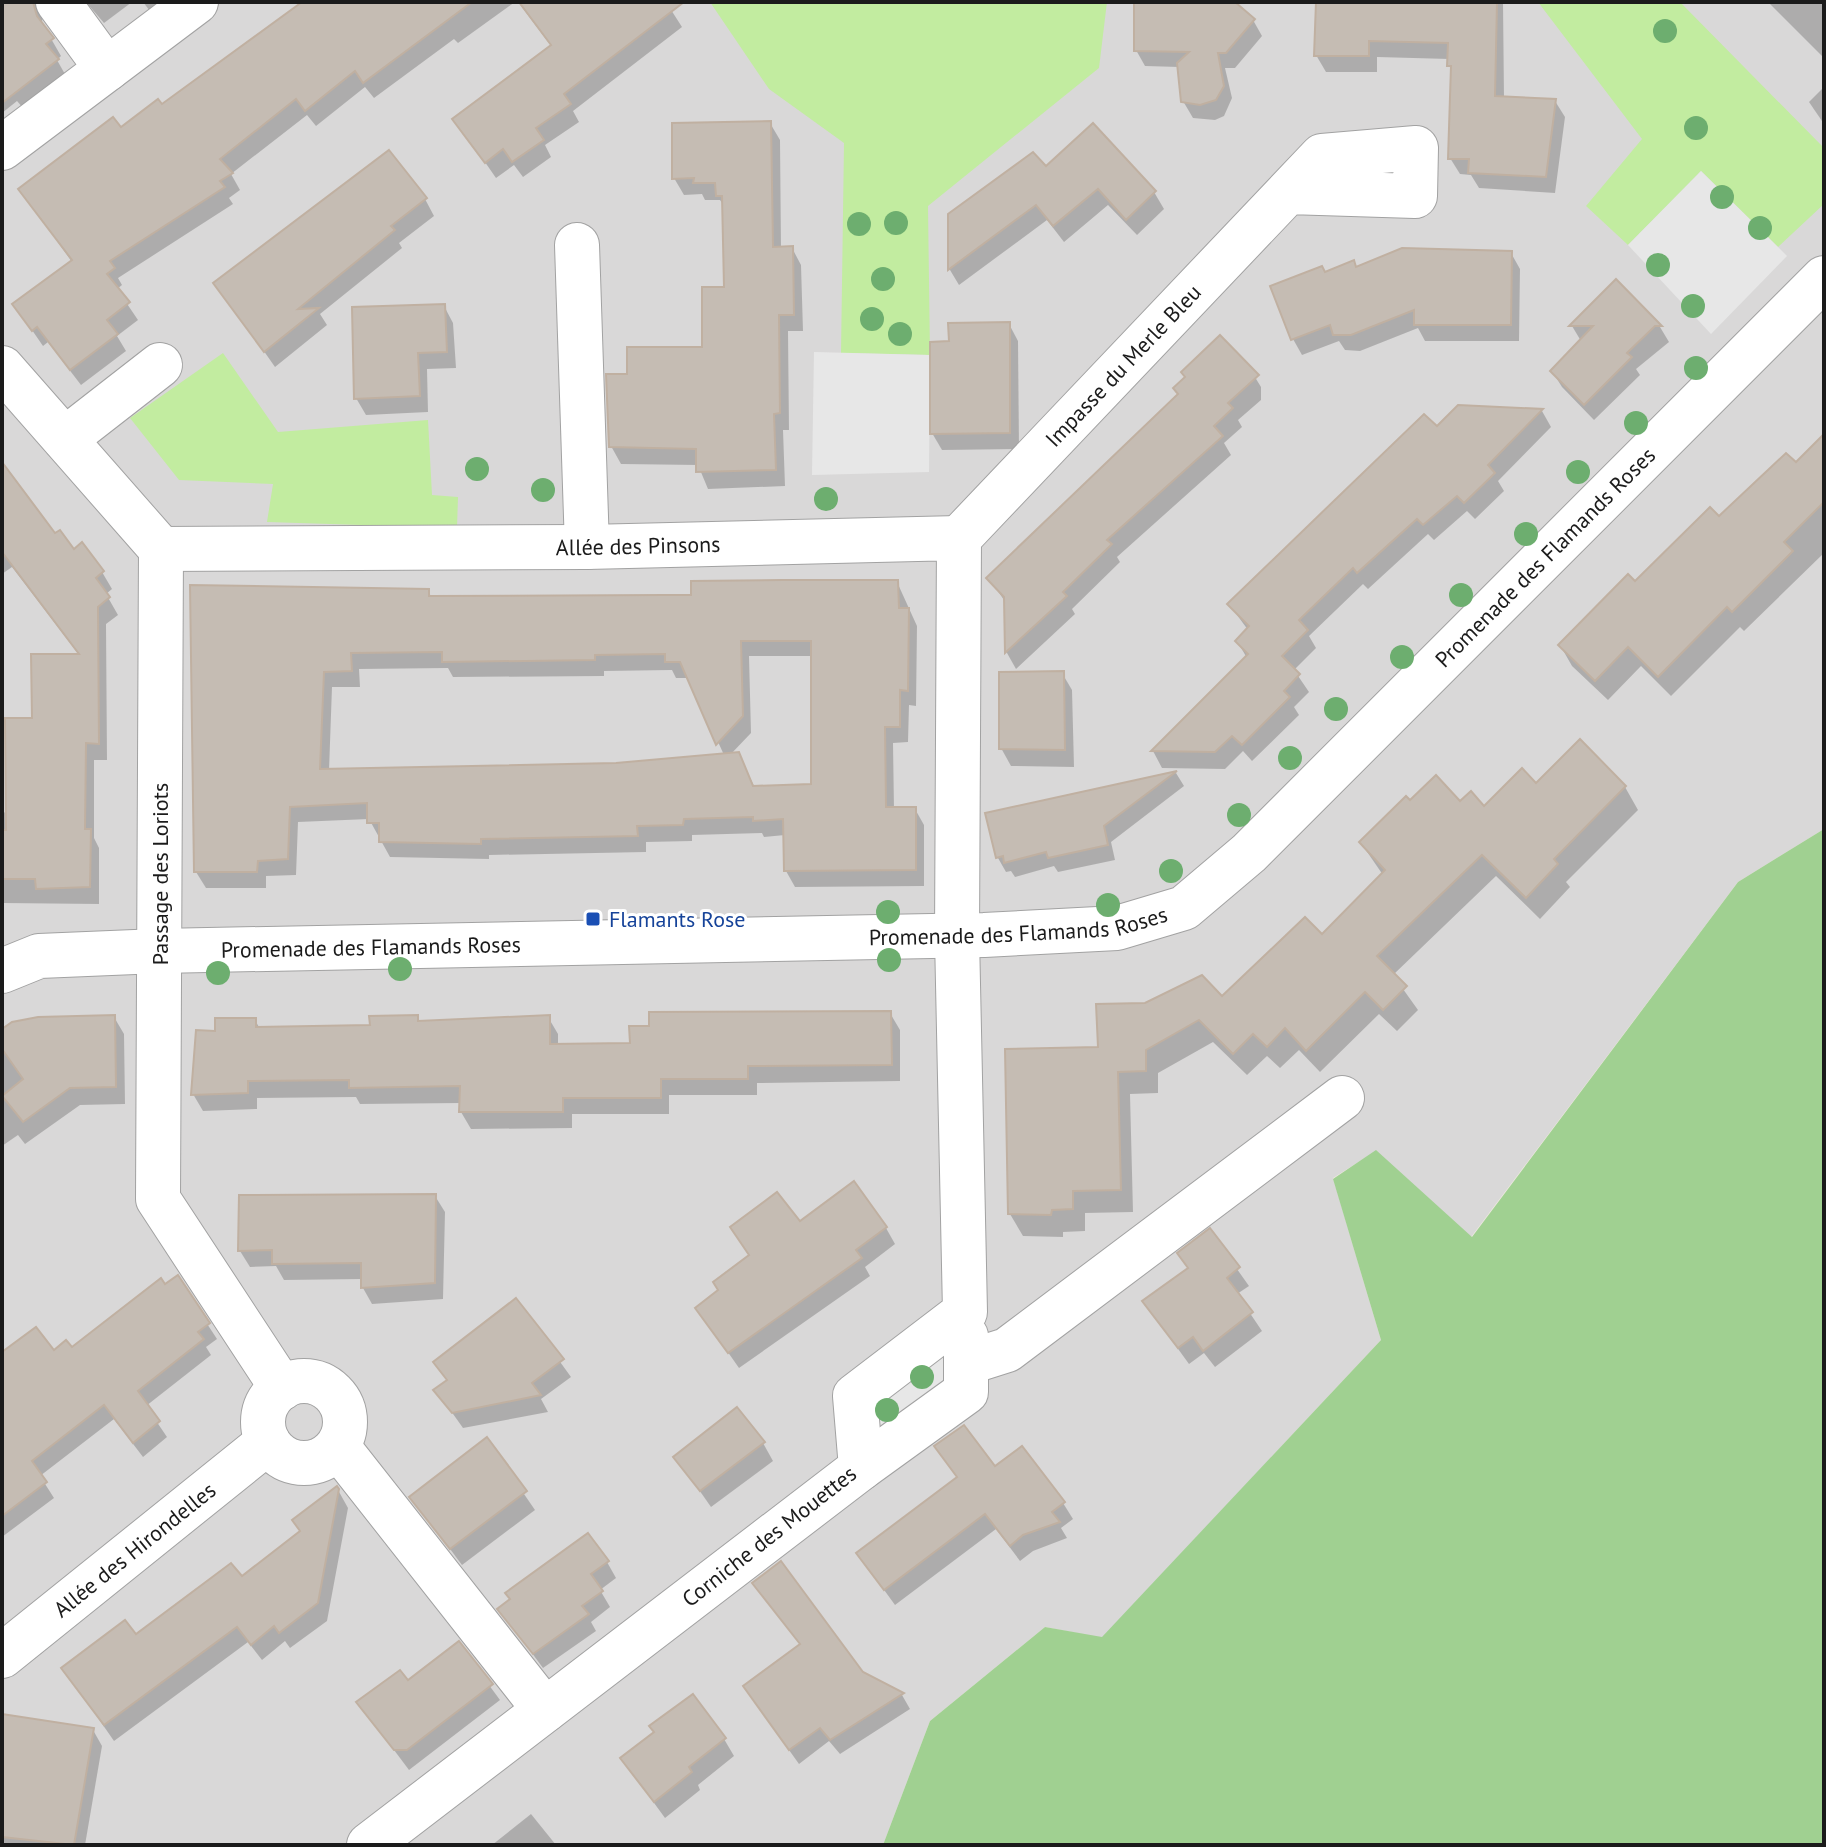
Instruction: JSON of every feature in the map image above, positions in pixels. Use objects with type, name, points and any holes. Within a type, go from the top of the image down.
[{"type":"street","points":[[58,2],[107,69]]},
{"type":"street","points":[[2,148],[196,2]]},
{"type":"street","name":"Impasse du Merle Bleu","points":[[959,538],[1288,192]]},
{"type":"street","points":[[577,245],[587,547]]},
{"type":"street","name":"Promenade des Flamands Roses","points":[[2,971],[39,956],[159,951],[957,937],[1117,928],[1184,908],[1249,853],[1824,278]]},
{"type":"street","points":[[1777,326],[1824,322]]},
{"type":"street","points":[[65,439],[160,365]]},
{"type":"street","points":[[3,370],[161,549]]},
{"type":"street","points":[[861,1468],[966,1392],[957,937],[959,538]]},
{"type":"street","name":"Allée des Pinsons","points":[[161,549],[587,547],[959,538]]},
{"type":"street","name":"Passage des Loriots","points":[[161,549],[158,1199],[282,1388]]},
{"type":"street","points":[[966,1363],[1007,1350],[1342,1098]]},
{"type":"street","name":"Corniche des Mouettes","points":[[369,1845],[861,1468],[855,1396],[965,1312]]},
{"type":"street","points":[[302,1381],[314,1382],[332,1392],[345,1417],[338,1447],[314,1462],[304,1463],[281,1456],[268,1442],[263,1426],[265,1410],[282,1388],[302,1381]]},
{"type":"street","name":"Allée des Hirondelles","points":[[2,1656],[268,1442]]},
{"type":"street","points":[[338,1447],[545,1710]]},
{"type":"shaded area","points":[[2,2],[1824,2],[1824,829],[1738,882],[1471,1237],[1376,1151],[1333,1178],[1381,1340],[1102,1638],[1045,1627],[930,1721],[883,1845],[2,1845]]},
{"type":"shaded area","points":[[1701,171],[1787,256],[1711,334],[1628,245]]},
{"type":"shaded area","points":[[814,352],[930,355],[929,472],[812,475]]},
{"type":"shaded area","points":[[965,1312],[966,1392],[861,1468],[855,1396]]},
{"type":"green space","points":[[710,2],[1107,2],[1099,68],[928,206],[930,355],[841,353],[844,143],[769,89]]},
{"type":"green space","points":[[1538,2],[1680,2],[1824,148],[1824,204],[1778,247],[1701,171],[1628,245],[1586,206],[1642,139]]},
{"type":"green space","points":[[223,353],[278,432],[428,420],[432,495],[458,497],[457,528],[267,522],[273,484],[179,480],[130,418]]},
{"type":"green space","points":[[1824,829],[1824,1845],[883,1845],[930,1721],[1045,1627],[1102,1637],[1381,1340],[1333,1179],[1376,1150],[1472,1237],[1738,882]]},
{"type":"building","points":[[2,2],[33,2],[37,16],[54,38],[46,44],[59,59],[2,103]]},
{"type":"building","points":[[302,2],[472,2],[363,83],[355,71],[305,111],[296,99],[220,159],[233,173],[220,181],[225,187],[110,261],[115,268],[107,274],[130,302],[107,320],[118,334],[70,370],[37,327],[32,331],[12,304],[72,260],[18,189],[113,117],[121,127],[158,99],[162,104]]},
{"type":"building","points":[[519,2],[684,2],[564,94],[571,104],[536,128],[544,140],[512,162],[503,149],[485,163],[452,119],[551,45]]},
{"type":"building","points":[[1134,2],[1235,2],[1255,19],[1226,53],[1218,53],[1224,86],[1216,100],[1200,105],[1181,102],[1177,63],[1189,52],[1134,51]]},
{"type":"building","points":[[1316,2],[1497,2],[1495,96],[1556,99],[1546,177],[1468,173],[1469,159],[1448,159],[1451,66],[1447,66],[1448,43],[1369,41],[1369,56],[1314,56]]},
{"type":"building","points":[[771,121],[773,247],[793,246],[794,315],[779,315],[780,413],[774,414],[776,470],[696,472],[696,449],[609,447],[606,374],[627,374],[627,347],[702,347],[702,287],[724,287],[722,196],[716,196],[715,183],[693,183],[694,178],[672,179],[672,123]]},
{"type":"building","points":[[1093,123],[1156,191],[1126,220],[1098,189],[1053,226],[1036,205],[948,270],[948,214],[1033,152],[1046,166]]},
{"type":"building","points":[[389,150],[427,198],[391,226],[395,230],[298,309],[319,308],[264,352],[213,283]]},
{"type":"building","points":[[1402,248],[1512,251],[1511,325],[1414,325],[1414,310],[1351,335],[1333,335],[1330,325],[1291,340],[1270,286],[1322,266],[1325,272],[1354,260],[1356,267]]},
{"type":"building","points":[[1616,279],[1662,326],[1655,326],[1627,353],[1632,357],[1584,405],[1550,371],[1593,326],[1569,326]]},
{"type":"building","points":[[445,304],[447,352],[418,353],[420,396],[354,399],[352,307]]},
{"type":"building","points":[[1010,322],[1010,433],[930,434],[930,342],[949,341],[948,323]]},
{"type":"building","points":[[1220,335],[1259,375],[1228,403],[1233,408],[1214,426],[1223,436],[1107,540],[1112,544],[1063,592],[1067,596],[1005,653],[1004,597],[986,578],[1178,394],[1173,388],[1185,377],[1181,372]]},
{"type":"building","points":[[1458,405],[1543,409],[1488,465],[1495,473],[1464,503],[1457,496],[1423,525],[1417,519],[1357,573],[1353,568],[1299,620],[1308,630],[1282,656],[1300,674],[1284,691],[1290,697],[1242,745],[1232,736],[1215,752],[1151,751],[1248,654],[1235,641],[1249,626],[1227,604],[1424,414],[1437,426]]},
{"type":"building","points":[[1824,434],[1824,502],[1784,542],[1793,551],[1732,612],[1727,607],[1658,677],[1628,647],[1595,681],[1558,645],[1628,574],[1635,581],[1710,507],[1719,516],[1786,453],[1796,462]]},
{"type":"building","points":[[2,462],[55,533],[60,530],[74,549],[82,542],[104,571],[96,578],[110,597],[98,607],[99,744],[86,743],[85,829],[91,829],[90,887],[36,889],[35,879],[2,879],[2,830],[6,830],[5,718],[32,718],[31,654],[79,654],[2,552]]},
{"type":"building","points":[[898,580],[899,608],[909,608],[908,691],[900,690],[900,727],[885,727],[886,807],[916,807],[916,870],[784,871],[783,819],[753,821],[753,817],[684,819],[683,825],[637,826],[638,836],[481,839],[481,844],[379,842],[379,823],[367,823],[367,803],[290,807],[288,859],[258,861],[257,872],[194,872],[190,585],[429,589],[429,596],[691,595],[691,581]],"holes":[[[741,641],[811,641],[811,784],[753,786],[739,752],[616,763],[320,769],[324,672],[352,671],[351,653],[442,652],[442,662],[595,660],[595,655],[665,654],[665,662],[680,662],[716,745],[743,716]]]},
{"type":"building","points":[[1064,671],[1065,750],[999,749],[999,672]]},
{"type":"building","points":[[1580,739],[1626,786],[1554,859],[1558,864],[1526,898],[1482,855],[1377,956],[1407,986],[1383,1010],[1365,992],[1306,1051],[1285,1028],[1267,1047],[1253,1034],[1233,1054],[1199,1020],[1146,1050],[1146,1071],[1118,1072],[1121,1190],[1073,1191],[1073,1209],[1052,1210],[1051,1215],[1008,1214],[1005,1049],[1098,1047],[1096,1004],[1145,1003],[1202,975],[1222,996],[1305,917],[1322,934],[1385,870],[1359,842],[1406,796],[1410,800],[1436,775],[1460,801],[1471,791],[1484,806],[1522,768],[1536,783]]},
{"type":"building","points":[[1177,771],[1104,826],[1108,845],[1048,858],[1046,852],[1004,863],[1003,856],[996,858],[985,813]]},
{"type":"building","points":[[891,1011],[892,1065],[748,1066],[748,1079],[661,1079],[661,1098],[563,1098],[563,1112],[459,1112],[460,1086],[349,1088],[349,1080],[248,1081],[248,1093],[191,1095],[196,1030],[215,1031],[215,1018],[256,1018],[256,1027],[370,1025],[369,1016],[418,1015],[418,1021],[550,1015],[550,1044],[630,1043],[629,1026],[649,1026],[649,1012]]},
{"type":"building","points":[[115,1015],[116,1087],[70,1088],[23,1122],[2,1096],[23,1079],[2,1049],[2,1029],[12,1022],[38,1017]]},
{"type":"building","points":[[854,1181],[887,1227],[856,1250],[862,1258],[728,1353],[695,1308],[718,1290],[713,1282],[749,1255],[730,1227],[777,1192],[800,1221]]},
{"type":"building","points":[[436,1194],[435,1283],[361,1288],[361,1263],[272,1264],[272,1250],[238,1251],[239,1195]]},
{"type":"building","points":[[1210,1228],[1240,1267],[1227,1278],[1253,1312],[1203,1351],[1193,1337],[1178,1348],[1142,1301],[1188,1268],[1177,1253]]},
{"type":"building","points":[[178,1275],[210,1323],[198,1332],[204,1339],[138,1391],[160,1421],[133,1443],[104,1405],[32,1461],[47,1482],[2,1516],[2,1352],[36,1327],[54,1350],[66,1340],[72,1347],[161,1278],[165,1284]]},
{"type":"building","points":[[516,1298],[564,1359],[532,1383],[541,1395],[452,1413],[433,1390],[447,1380],[433,1362]]},
{"type":"building","points":[[737,1407],[765,1442],[700,1491],[673,1457]]},
{"type":"building","points":[[964,1425],[995,1466],[1022,1446],[1065,1502],[1052,1512],[1060,1522],[1023,1535],[1010,1546],[985,1514],[884,1590],[856,1553],[957,1477],[934,1446]]},
{"type":"building","points":[[487,1437],[527,1491],[450,1549],[409,1497]]},
{"type":"building","points":[[337,1486],[339,1489],[318,1603],[279,1633],[274,1626],[251,1645],[237,1627],[104,1725],[61,1668],[125,1620],[136,1634],[231,1563],[242,1576],[300,1531],[292,1520]]},
{"type":"building","points":[[588,1533],[609,1561],[591,1574],[603,1591],[582,1606],[589,1614],[533,1654],[497,1609],[510,1599],[505,1593]]},
{"type":"building","points":[[781,1561],[863,1672],[904,1693],[830,1740],[820,1728],[789,1750],[743,1686],[800,1644],[752,1583]]},
{"type":"building","points":[[459,1641],[493,1684],[407,1750],[394,1750],[356,1702],[400,1670],[408,1680]]},
{"type":"building","points":[[693,1694],[726,1738],[689,1767],[692,1772],[654,1802],[620,1758],[654,1732],[649,1726]]},
{"type":"building","points":[[2,1714],[94,1728],[74,1845],[2,1837]]},
{"type":"place","name":"Flamants Rose","points":[[593,919]]}]
